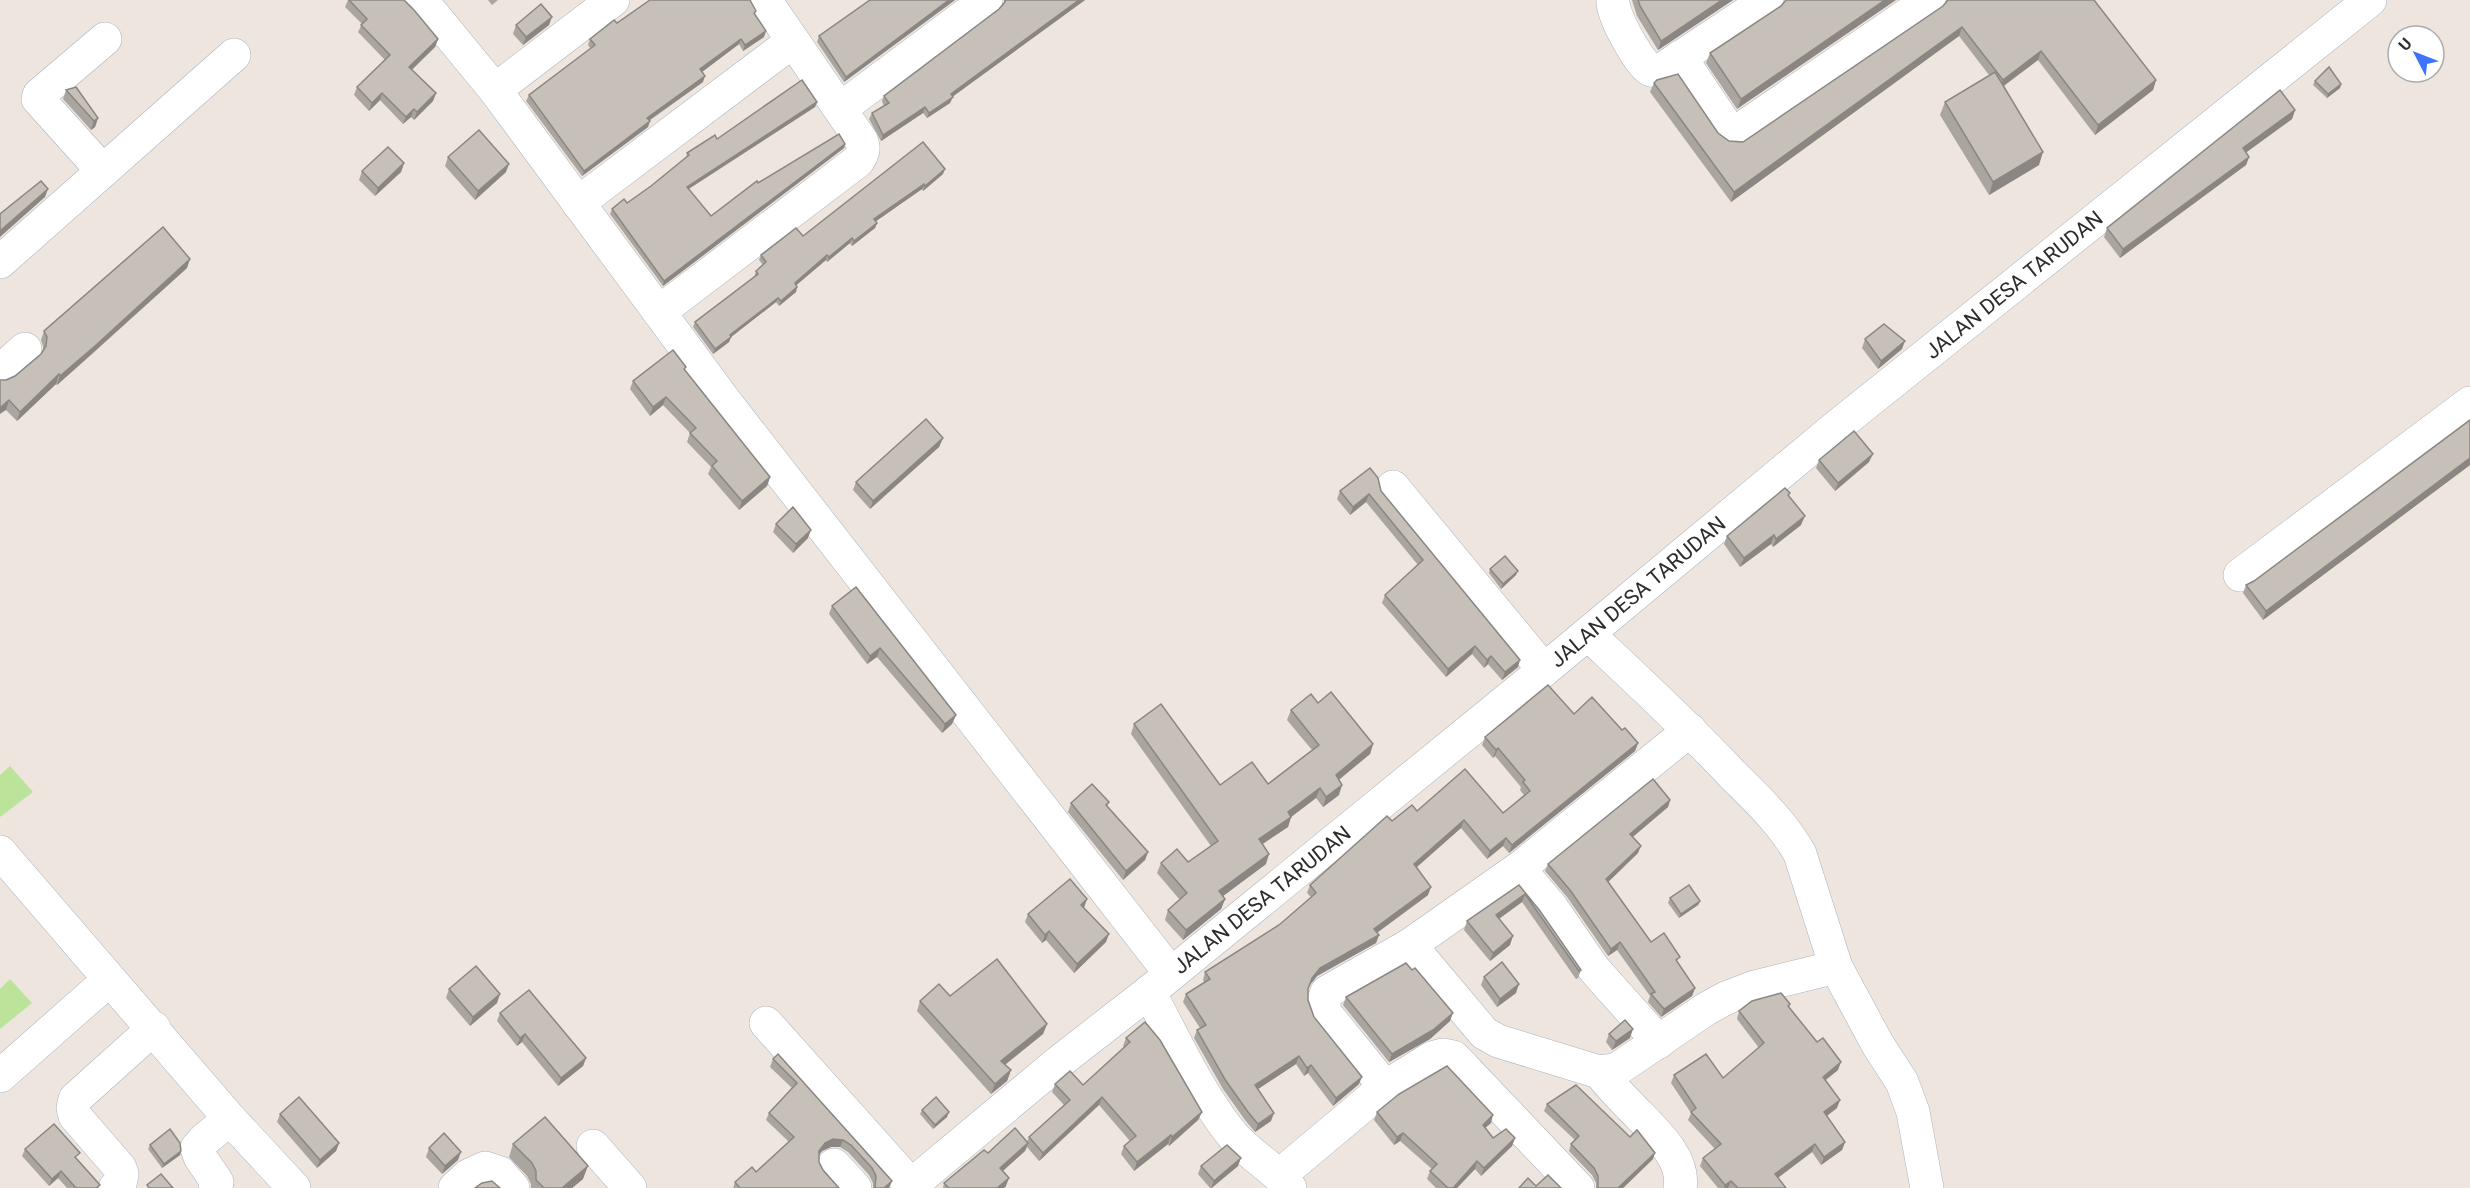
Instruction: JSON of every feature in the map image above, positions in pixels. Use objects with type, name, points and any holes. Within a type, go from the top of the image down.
[{"type":"street","points":[[421,0],[495,90],[1160,983],[1188,1064],[1227,1127],[1240,1143],[1285,1182],[1385,1087],[1432,1058],[1443,1055],[1453,1057],[1578,1188]]},
{"type":"street","points":[[495,90],[613,0]]},
{"type":"street","points":[[840,109],[986,0]]},
{"type":"street","points":[[1614,0],[1614,12],[1647,68],[1660,69],[1767,0]]},
{"type":"street","points":[[1680,57],[1730,132],[1735,133],[1929,0]]},
{"type":"street","name":"JALAN DESA TARUDAN","points":[[910,1187],[1059,1062],[1160,983],[1588,634],[1835,428],[2370,0]]},
{"type":"street","points":[[578,203],[782,14],[864,147],[858,161],[659,312]]},
{"type":"street","points":[[102,170],[38,99],[39,95],[105,39]]},
{"type":"street","points":[[0,262],[234,55]]},
{"type":"street","points":[[0,371],[25,349]]},
{"type":"street","points":[[2240,575],[2470,403]]},
{"type":"street","points":[[1393,487],[1544,670]]},
{"type":"street","points":[[1588,634],[1682,737],[1755,797],[1793,842],[1800,854],[1836,967],[1878,1045],[1902,1082],[1913,1112],[1927,1188]]},
{"type":"street","points":[[1385,1087],[1326,1014],[1324,998],[1327,992],[1410,945],[1519,869],[1682,737]]},
{"type":"street","points":[[0,852],[109,980],[154,1028],[230,1119],[294,1188]]},
{"type":"street","points":[[1519,869],[1552,908],[1594,969],[1659,1042]]},
{"type":"street","points":[[1410,945],[1484,1033],[1498,1041],[1599,1072],[1622,1067],[1706,1009],[1726,998],[1755,987],[1836,967]]},
{"type":"street","points":[[0,1076],[109,980]]},
{"type":"street","points":[[766,1023],[910,1187]]},
{"type":"street","points":[[115,1188],[120,1184],[122,1174],[120,1168],[75,1116],[73,1108],[75,1099],[154,1028]]},
{"type":"street","points":[[1599,1072],[1657,1131],[1674,1158],[1682,1178],[1680,1188]]},
{"type":"street","points":[[215,1188],[217,1182],[197,1148],[230,1119]]},
{"type":"street","points":[[593,1146],[630,1188]]},
{"type":"street","points":[[454,1188],[468,1176],[485,1168],[500,1173],[513,1188]]},
{"type":"green space","points":[[10,766],[33,792],[0,817],[0,775]]},
{"type":"green space","points":[[10,979],[32,1003],[0,1029],[0,989]]},
{"type":"building","points":[[349,0],[404,0],[438,39],[409,67],[436,93],[417,112],[414,109],[406,117],[382,93],[372,103],[357,87],[390,55],[361,25],[367,19]]},
{"type":"building","points":[[650,0],[750,0],[756,11],[754,13],[766,31],[745,45],[741,39],[700,69],[705,76],[647,118],[650,121],[584,171],[529,95],[595,45],[590,39],[614,20],[617,23]]},
{"type":"building","points":[[870,0],[949,0],[846,77],[819,36]]},
{"type":"building","points":[[1005,0],[1079,0],[951,94],[953,97],[929,113],[925,107],[883,135],[872,113],[889,103],[884,96],[999,9]]},
{"type":"building","points":[[1638,0],[1722,0],[1661,41]]},
{"type":"building","points":[[1786,0],[1885,0],[1741,99],[1710,53],[1781,6]]},
{"type":"building","points":[[1948,0],[2094,0],[2156,80],[2098,125],[2041,51],[2003,80],[1962,27],[1734,192],[1654,83],[1678,74],[1718,133],[1729,141],[1743,142],[1943,6]]},
{"type":"building","points":[[541,4],[552,17],[526,37],[516,25]]},
{"type":"building","points":[[2329,67],[2341,84],[2328,94],[2315,81]]},
{"type":"building","points":[[1995,72],[2043,152],[1993,182],[1945,102]]},
{"type":"building","points":[[802,80],[817,102],[687,187],[711,216],[757,181],[758,183],[839,134],[845,144],[664,281],[612,209],[624,199],[627,203],[651,186],[689,155],[687,153],[715,135],[717,139]]},
{"type":"building","points":[[76,87],[98,118],[94,121],[66,90]]},
{"type":"building","points":[[2280,90],[2295,110],[2243,148],[2249,157],[2123,249],[2107,228]]},
{"type":"building","points":[[479,130],[509,164],[478,191],[448,157]]},
{"type":"building","points":[[923,142],[945,169],[925,186],[924,184],[874,219],[877,223],[854,241],[852,238],[829,257],[827,255],[795,283],[797,287],[781,301],[778,298],[715,349],[695,322],[758,274],[756,271],[766,262],[761,255],[796,228],[803,236]]},
{"type":"building","points":[[388,147],[404,163],[378,188],[362,171]]},
{"type":"building","points":[[41,181],[48,189],[0,231],[0,214]]},
{"type":"building","points":[[163,227],[190,259],[95,346],[60,376],[59,374],[20,412],[9,400],[0,408],[0,380],[15,376],[41,354],[46,346],[47,337],[44,331]]},
{"type":"building","points":[[1884,324],[1905,341],[1881,361],[1865,339]]},
{"type":"building","points":[[673,350],[686,367],[684,369],[770,477],[742,501],[712,466],[717,461],[690,433],[696,428],[666,397],[653,407],[633,381]]},
{"type":"building","points":[[926,419],[943,438],[873,501],[856,482]]},
{"type":"building","points":[[2470,420],[2470,458],[2266,611],[2246,585]]},
{"type":"building","points":[[1854,431],[1873,454],[1838,483],[1819,460]]},
{"type":"building","points":[[1370,468],[1378,478],[1381,491],[1520,660],[1505,672],[1491,656],[1487,660],[1475,646],[1448,669],[1385,595],[1423,560],[1369,494],[1353,507],[1340,491]]},
{"type":"building","points":[[1785,488],[1805,516],[1776,539],[1774,535],[1744,558],[1727,536]]},
{"type":"building","points":[[793,507],[811,530],[796,544],[776,524]]},
{"type":"building","points":[[1505,556],[1518,571],[1503,584],[1490,569]]},
{"type":"building","points":[[856,587],[956,715],[945,724],[880,648],[870,656],[832,606]]},
{"type":"building","points":[[1548,685],[1574,714],[1592,697],[1622,730],[1625,728],[1638,743],[1512,845],[1506,838],[1490,851],[1464,820],[1414,864],[1431,887],[1374,929],[1379,935],[1320,968],[1312,978],[1308,989],[1308,1000],[1314,1017],[1362,1077],[1336,1098],[1311,1065],[1307,1068],[1299,1056],[1255,1085],[1274,1113],[1258,1124],[1226,1081],[1197,1030],[1206,1025],[1186,994],[1210,979],[1205,972],[1279,925],[1316,893],[1310,885],[1387,816],[1392,821],[1412,805],[1417,811],[1465,769],[1503,813],[1530,791],[1523,782],[1525,780],[1498,748],[1496,750],[1485,737]]},
{"type":"building","points":[[1331,692],[1373,744],[1336,775],[1342,785],[1326,797],[1320,788],[1288,812],[1291,817],[1259,839],[1269,854],[1219,891],[1225,899],[1186,930],[1168,910],[1187,893],[1161,863],[1177,849],[1188,862],[1218,841],[1134,724],[1161,704],[1220,785],[1252,762],[1268,784],[1319,745],[1291,710],[1311,694],[1318,703]]},
{"type":"building","points":[[1653,779],[1670,800],[1630,834],[1641,846],[1606,879],[1651,942],[1664,933],[1680,957],[1676,960],[1695,988],[1664,1009],[1651,994],[1655,992],[1620,942],[1611,949],[1570,890],[1548,864]]},
{"type":"building","points":[[1092,784],[1109,802],[1106,805],[1148,852],[1126,871],[1071,803]]},
{"type":"building","points":[[1070,879],[1087,899],[1081,905],[1109,934],[1077,964],[1049,931],[1045,935],[1028,914]]},
{"type":"building","points":[[1519,885],[1581,970],[1579,971],[1525,894],[1496,915],[1513,936],[1493,953],[1467,921]]},
{"type":"building","points":[[1689,885],[1700,901],[1681,914],[1670,898]]},
{"type":"building","points":[[997,959],[1047,1024],[1001,1061],[1011,1070],[995,1084],[920,1001],[939,984],[950,996]]},
{"type":"building","points":[[1502,962],[1519,984],[1500,999],[1484,977]]},
{"type":"building","points":[[1406,963],[1412,970],[1415,968],[1453,1013],[1433,1030],[1392,1054],[1346,997]]},
{"type":"building","points":[[476,966],[500,994],[473,1017],[449,989]]},
{"type":"building","points":[[529,990],[586,1058],[561,1078],[525,1034],[520,1038],[500,1013]]},
{"type":"building","points":[[1781,993],[1790,1004],[1788,1006],[1817,1042],[1823,1038],[1841,1062],[1823,1077],[1840,1100],[1824,1112],[1845,1142],[1824,1157],[1815,1144],[1775,1174],[1786,1188],[1738,1188],[1731,1181],[1725,1185],[1703,1158],[1721,1144],[1691,1112],[1696,1108],[1674,1075],[1706,1054],[1723,1078],[1764,1043],[1739,1011],[1752,1001]]},
{"type":"building","points":[[1625,1020],[1633,1029],[1616,1041],[1609,1034]]},
{"type":"building","points":[[1145,1022],[1160,1040],[1202,1112],[1137,1162],[1124,1146],[1136,1136],[1102,1097],[1043,1153],[1029,1137],[1070,1100],[1055,1084],[1070,1071],[1083,1085],[1130,1042],[1126,1038]]},
{"type":"building","points":[[778,1054],[892,1181],[884,1188],[874,1188],[876,1176],[872,1168],[851,1145],[843,1140],[833,1139],[825,1143],[819,1151],[819,1162],[839,1188],[740,1188],[735,1182],[752,1167],[756,1172],[794,1137],[769,1113],[797,1083],[773,1059]]},
{"type":"building","points":[[1447,1066],[1493,1115],[1483,1125],[1493,1138],[1506,1129],[1515,1138],[1484,1168],[1477,1161],[1453,1188],[1448,1188],[1430,1171],[1437,1164],[1403,1133],[1397,1137],[1377,1112],[1399,1094]]},
{"type":"building","points":[[1576,1085],[1630,1137],[1637,1130],[1655,1153],[1618,1188],[1597,1188],[1598,1176],[1594,1168],[1571,1144],[1579,1136],[1547,1104]]},
{"type":"building","points":[[299,1097],[339,1143],[320,1160],[280,1114]]},
{"type":"building","points":[[936,1097],[949,1112],[935,1125],[922,1110]]},
{"type":"building","points":[[545,1117],[588,1166],[562,1188],[544,1188],[536,1180],[536,1171],[532,1163],[513,1144]]},
{"type":"building","points":[[54,1124],[80,1153],[75,1157],[100,1185],[96,1188],[76,1188],[61,1171],[52,1179],[25,1149]]},
{"type":"building","points":[[1015,1128],[1028,1143],[1000,1168],[1009,1178],[997,1188],[949,1188],[944,1183],[984,1150],[988,1153]]},
{"type":"building","points":[[170,1129],[180,1143],[181,1151],[164,1164],[150,1145]]},
{"type":"building","points":[[444,1133],[461,1152],[445,1166],[429,1148]]},
{"type":"building","points":[[1227,1145],[1241,1158],[1214,1181],[1201,1166]]},
{"type":"building","points":[[161,1174],[173,1188],[149,1188],[147,1185]]},
{"type":"building","points":[[1548,1175],[1561,1188],[1519,1188],[1528,1178],[1536,1186]]},
{"type":"building","points":[[492,1181],[500,1188],[475,1188],[482,1183]]}]
